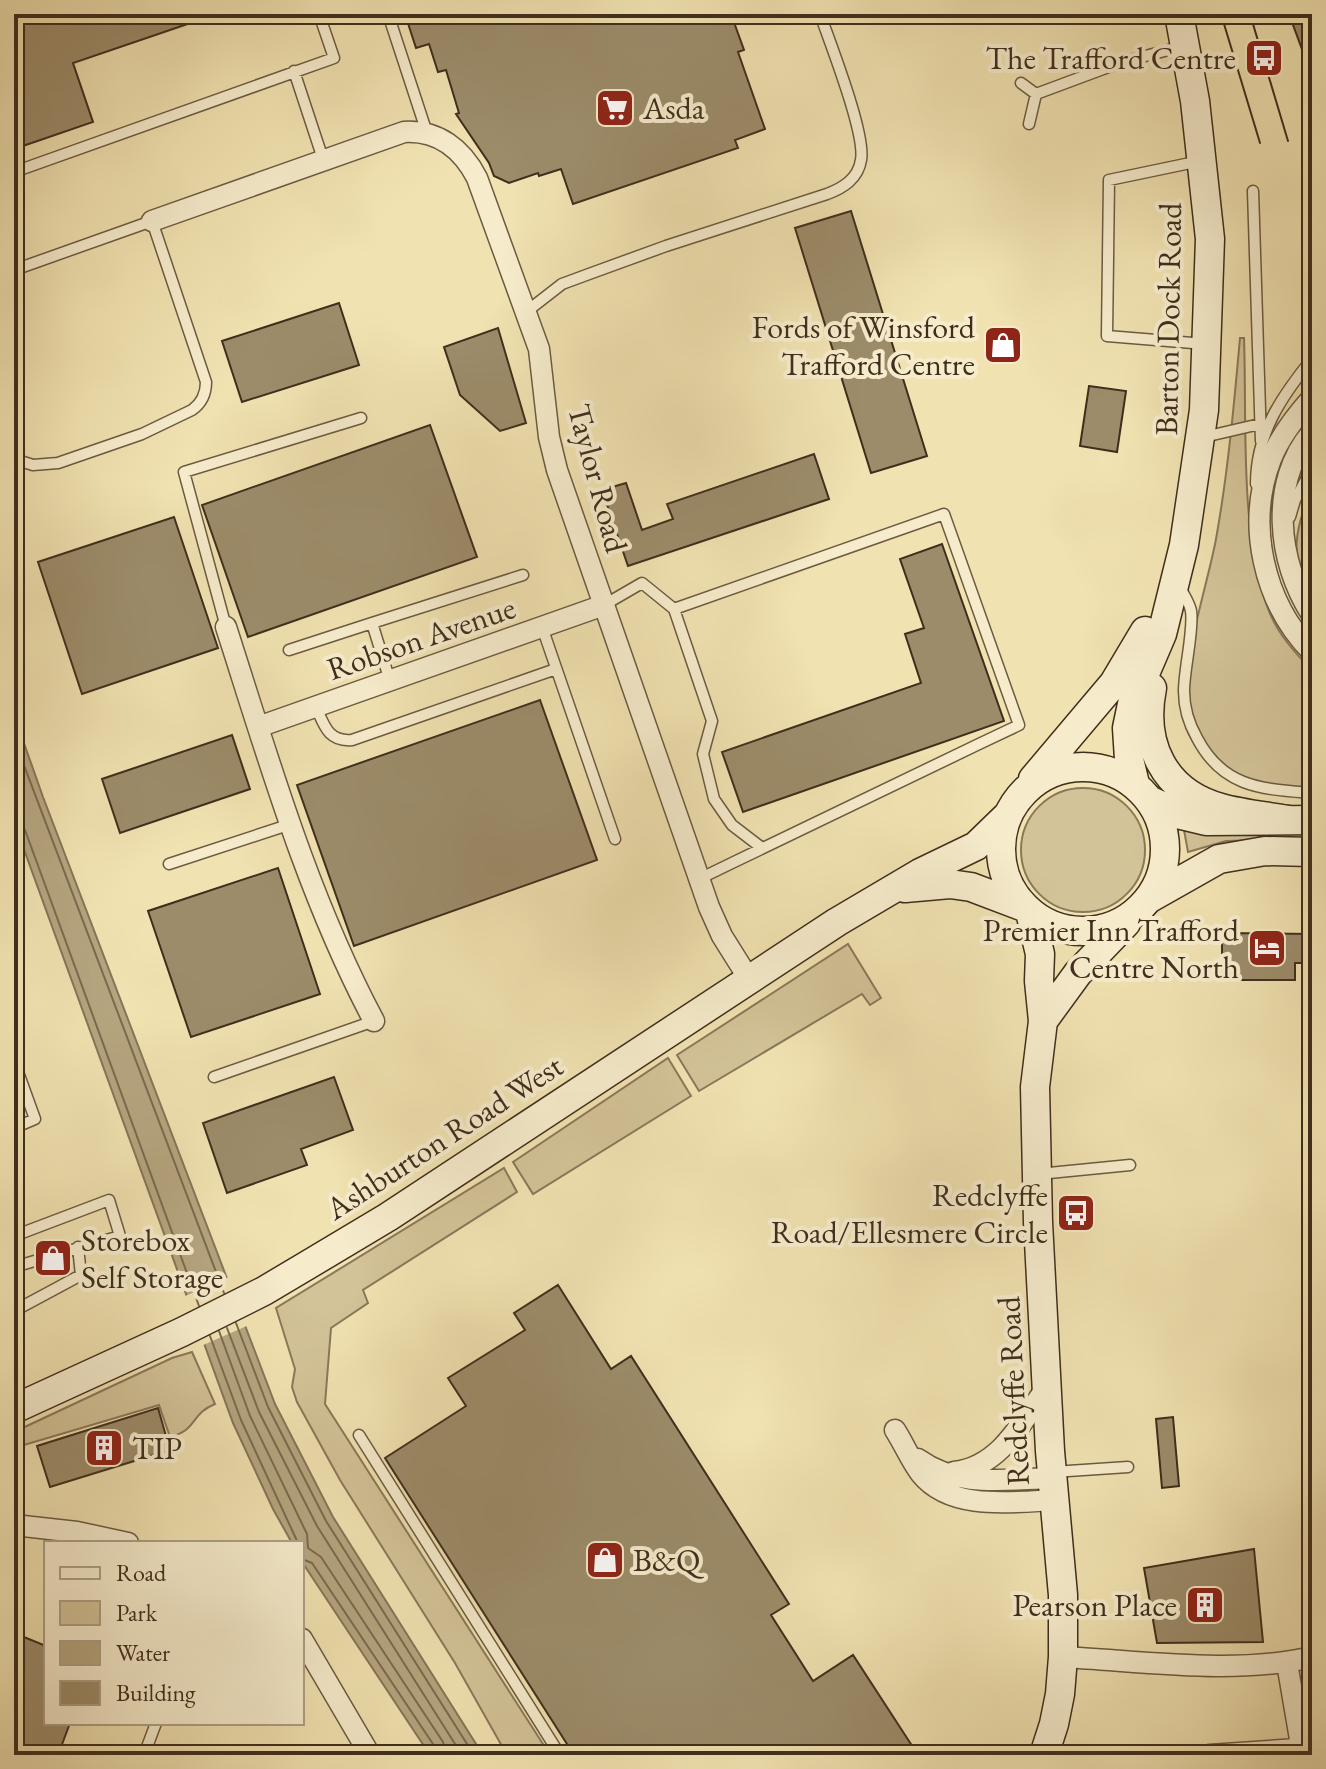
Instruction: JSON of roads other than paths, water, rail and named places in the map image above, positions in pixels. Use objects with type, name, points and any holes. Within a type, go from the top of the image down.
[{"type":"main road","name":"Barton Dock Road","points":[[1143,793],[1129,759],[1127,728],[1132,704],[1162,634],[1184,545],[1201,438],[1207,344],[1210,239],[1202,160],[1179,14]]},
{"type":"main road","name":"Barton Dock Road","points":[[1015,804],[1114,683],[1175,576]]},
{"type":"main road","points":[[1162,634],[1148,709],[1148,727],[1157,757],[1166,771],[1199,799],[1219,808],[1300,820]]},
{"type":"main road","points":[[1300,820],[1206,821],[1181,815],[1113,772],[1089,766],[1065,768],[1042,777],[1015,804],[1001,839],[1002,864],[1010,887],[1027,910],[1050,925],[1073,931],[1096,931],[1119,924],[1219,859],[1265,851],[1312,852]]},
{"type":"main road","points":[[1143,793],[1163,825],[1166,850],[1162,875],[1144,905]]},
{"type":"main road","name":"Ashburton Road West","points":[[14,1409],[264,1291],[388,1217],[749,979],[893,889],[976,846],[1015,804]]},
{"type":"main road","name":"Ashburton Road West","points":[[893,889],[950,884],[971,887],[1027,910]]},
{"type":"main road","name":"Redclyffe Road","points":[[1043,1021],[1078,973],[1144,905]]},
{"type":"main road","name":"Redclyffe Road","points":[[1027,910],[1039,942],[1043,1021],[1035,1087],[1037,1174],[1046,1388],[1063,1595],[1063,1657],[1054,1724],[1044,1755]]},
{"type":"street","points":[[152,221],[404,132],[427,133]]},
{"type":"street","name":"Taylor Road","points":[[427,133],[455,148],[472,167],[542,364],[549,437],[557,470],[699,879],[722,936],[749,979]]},
{"type":"street","points":[[1312,398],[1277,446],[1270,461],[1258,510],[1261,546],[1274,596],[1297,637],[1312,652]]},
{"type":"street","points":[[1312,432],[1289,470],[1283,507],[1289,565],[1297,589],[1312,615]]},
{"type":"street","name":"Robson Avenue","points":[[258,727],[604,605]]},
{"type":"street","points":[[226,627],[328,926],[347,971],[374,1021]]},
{"type":"street","points":[[938,1472],[964,1471],[994,1455],[1014,1434],[1046,1388]]},
{"type":"street","points":[[895,1430],[922,1476],[953,1495],[978,1501],[1006,1502],[1052,1483]]},
{"type":"street","points":[[909,1451],[938,1472],[964,1480],[1052,1483]]},
{"type":"street","points":[[14,1525],[77,1532],[119,1541]]},
{"type":"street","points":[[304,1642],[370,1755]]},
{"type":"street","points":[[1063,1657],[1205,1665],[1287,1663],[1312,1657]]},
{"type":"street","points":[[1210,1755],[1297,1749],[1300,1739],[1287,1663]]},
{"type":"lane","points":[[14,172],[334,58],[319,14]]},
{"type":"lane","points":[[388,14],[427,133]]},
{"type":"lane","points":[[526,312],[562,284],[666,246],[827,194],[843,188],[854,177],[861,163],[862,149],[820,14]]},
{"type":"lane","points":[[1036,94],[1122,62],[1186,45]]},
{"type":"lane","points":[[294,71],[323,159]]},
{"type":"lane","points":[[1021,83],[1036,94]]},
{"type":"lane","points":[[1029,124],[1036,94]]},
{"type":"lane","points":[[1202,160],[1109,180],[1107,336],[1207,344]]},
{"type":"lane","points":[[1253,191],[1261,441],[1256,472],[1258,510]]},
{"type":"lane","points":[[14,270],[152,221],[206,382],[204,397],[192,410],[142,434],[58,463],[33,465],[14,459]]},
{"type":"lane","points":[[1261,441],[1275,411],[1312,359]]},
{"type":"lane","points":[[226,627],[184,472],[361,418]]},
{"type":"lane","points":[[1201,438],[1260,424]]},
{"type":"lane","points":[[1285,535],[1295,500],[1312,468]]},
{"type":"lane","points":[[674,609],[944,514],[1019,725],[699,879]]},
{"type":"lane","points":[[289,650],[523,575]]},
{"type":"lane","points":[[1175,576],[1191,611],[1184,693],[1190,723],[1201,747],[1215,765],[1240,782],[1272,790],[1312,793]]},
{"type":"lane","points":[[604,605],[642,583],[674,609],[712,721],[703,754],[714,799],[732,825],[762,848]]},
{"type":"lane","points":[[372,623],[390,681]]},
{"type":"lane","points":[[542,627],[615,839]]},
{"type":"lane","points":[[316,707],[326,731],[339,740],[352,740],[556,669]]},
{"type":"lane","points":[[169,864],[291,824]]},
{"type":"lane","points":[[214,1077],[374,1021]]},
{"type":"lane","points":[[14,1061],[35,1119],[14,1128]]},
{"type":"lane","points":[[1037,1174],[1130,1165]]},
{"type":"lane","points":[[14,1236],[109,1200],[120,1236],[14,1267]]},
{"type":"lane","points":[[14,1311],[81,1275],[78,1247]]},
{"type":"lane","points":[[359,1435],[560,1755]]},
{"type":"lane","points":[[1052,1483],[1128,1467]]},
{"type":"lane","points":[[144,1755],[155,1725]]},
{"type":"water","points":[[14,715],[275,1404],[333,1517],[483,1755],[430,1755],[304,1565],[304,1541],[291,1541],[273,1509],[233,1423],[14,822]]},
{"type":"tram line","points":[[1221,14],[1260,143]]},
{"type":"tram line","points":[[1250,14],[1288,141]]},
{"type":"place","name":"The Trafford Centre","points":[[1264,58]]},
{"type":"place","name":"Asda","points":[[615,108]]},
{"type":"place","name":"Fords of Winsford Trafford Centre","points":[[1003,345]]},
{"type":"place","name":"Premier Inn Trafford Centre North","points":[[1267,948]]},
{"type":"place","name":"Redclyffe Road/Ellesmere Circle","points":[[1076,1213]]},
{"type":"place","name":"Storebox Self Storage","points":[[53,1258]]},
{"type":"place","name":"TIP","points":[[104,1448]]},
{"type":"place","name":"B&Q","points":[[605,1560]]},
{"type":"place","name":"Pearson Place","points":[[1205,1605]]}]
